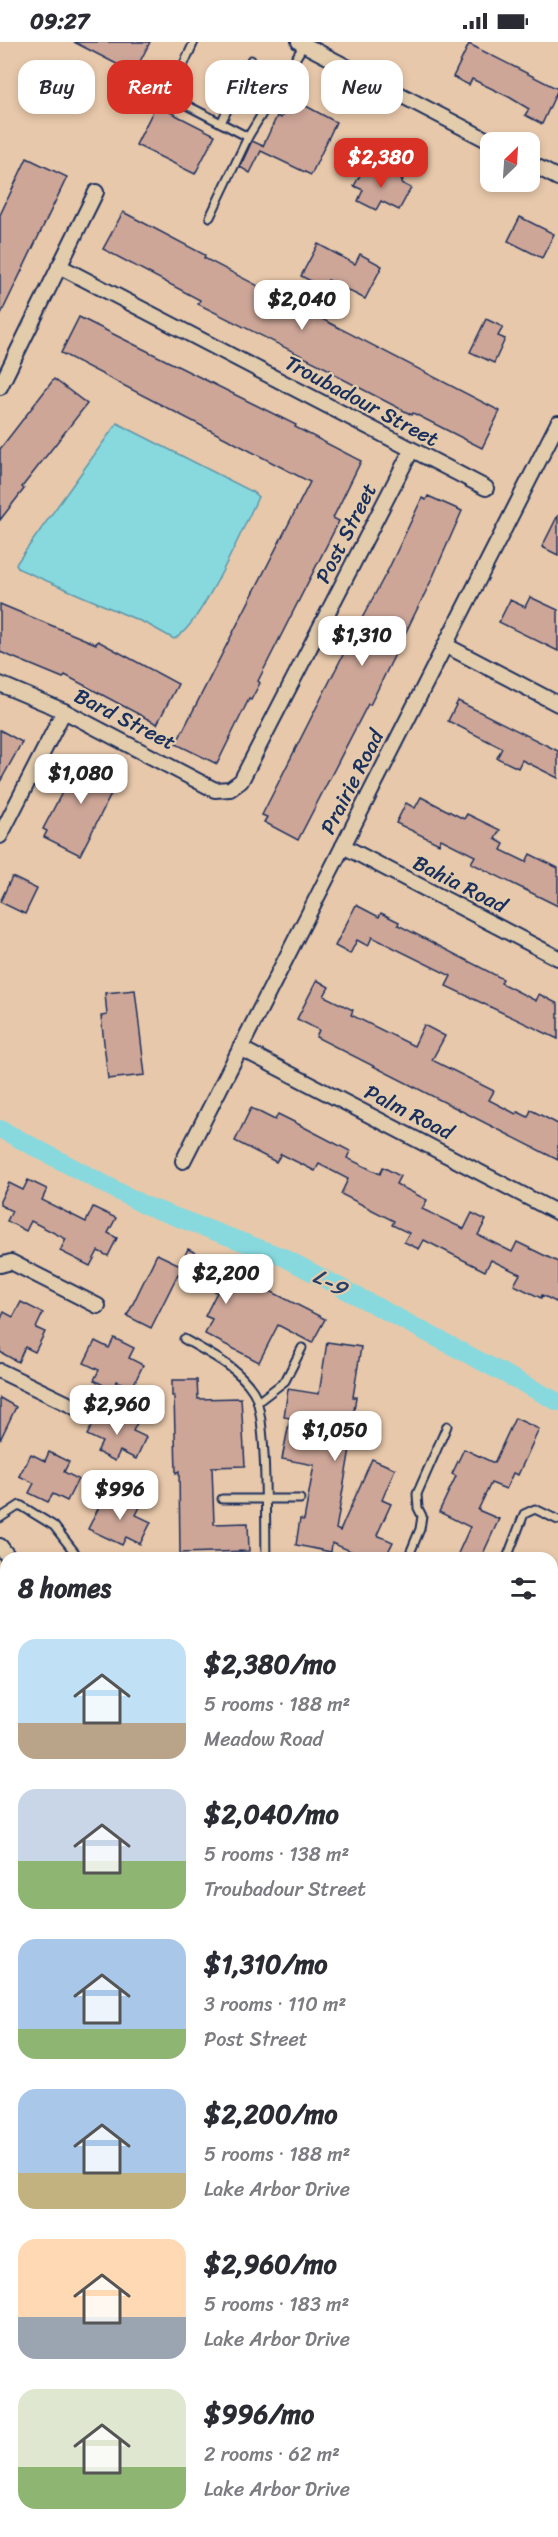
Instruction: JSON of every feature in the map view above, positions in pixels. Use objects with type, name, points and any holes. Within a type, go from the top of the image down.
[{"type":"street","points":[[303,43],[480,136]]},
{"type":"street","points":[[540,169],[558,178]]},
{"type":"street","points":[[0,387],[96,192]]},
{"type":"street","name":"Troubadour Street","points":[[59,266],[486,488]]},
{"type":"street","name":"Prairie Road","points":[[183,1161],[445,645],[553,447],[558,423]]},
{"type":"street","name":"Post Street","points":[[230,789],[241,781],[411,451]]},
{"type":"street","points":[[445,645],[558,704]]},
{"type":"street","name":"Bard Street","points":[[0,684],[64,711],[215,790],[230,789]]},
{"type":"street","points":[[2,829],[64,711]]},
{"type":"street","name":"Bahia Road","points":[[343,846],[558,958]]},
{"type":"street","name":"Palm Road","points":[[240,1048],[558,1213]]},
{"type":"street","points":[[0,1265],[11,1262],[98,1306]]},
{"type":"street","points":[[0,1371],[83,1411]]},
{"type":"lane","points":[[194,42],[169,96],[248,137]]},
{"type":"lane","points":[[210,218],[248,137],[303,43]]},
{"type":"lane","points":[[221,123],[225,114]]},
{"type":"lane","points":[[184,1339],[224,1362],[251,1388],[259,1401],[262,1426],[266,1552]]},
{"type":"lane","points":[[259,1401],[285,1381],[302,1348]]},
{"type":"lane","points":[[410,1552],[420,1529],[422,1516],[418,1508],[417,1494],[447,1426]]},
{"type":"lane","points":[[222,1499],[300,1499]]},
{"type":"lane","points":[[0,1518],[20,1505],[54,1526],[74,1552]]},
{"type":"lane","points":[[509,1552],[524,1514],[535,1509],[558,1520]]},
{"type":"water","points":[[117,423],[253,492],[258,497],[208,597],[184,631],[174,639],[147,624],[19,569],[16,564]]},
{"type":"building","points":[[74,42],[150,42],[141,60],[109,60]]},
{"type":"building","points":[[469,44],[558,89],[542,124],[525,115],[529,109],[509,97],[472,79],[469,85],[453,77]]},
{"type":"building","points":[[309,108],[336,122],[311,175],[261,151],[250,173],[240,167],[252,141],[263,146],[277,116],[281,118],[283,114],[309,114]]},
{"type":"building","points":[[152,114],[174,114],[215,135],[195,174],[136,145]]},
{"type":"building","points":[[27,158],[67,177],[0,316],[0,215]]},
{"type":"building","points":[[366,165],[387,176],[389,172],[403,180],[401,183],[411,188],[399,210],[381,201],[376,210],[358,201],[363,190],[354,186]]},
{"type":"building","points":[[123,212],[205,255],[204,258],[500,411],[482,448],[413,413],[412,415],[333,374],[334,372],[198,304],[200,300],[103,249]]},
{"type":"building","points":[[520,217],[554,234],[542,258],[508,241]]},
{"type":"building","points":[[318,244],[355,264],[360,254],[382,266],[365,299],[328,280],[324,288],[301,276]]},
{"type":"building","points":[[79,317],[296,425],[295,427],[361,461],[333,518],[339,521],[258,681],[260,683],[251,700],[249,699],[217,764],[176,744],[310,482],[61,353]]},
{"type":"building","points":[[486,319],[503,327],[498,336],[505,339],[494,363],[470,352]]},
{"type":"building","points":[[54,379],[87,404],[22,487],[24,489],[0,520],[0,449]]},
{"type":"building","points":[[428,496],[462,511],[431,581],[370,705],[368,704],[298,840],[264,822],[267,817],[262,815],[389,568],[422,498],[426,500]]},
{"type":"building","points":[[558,515],[558,555],[542,547]]},
{"type":"building","points":[[530,597],[558,610],[558,651],[499,622],[510,600],[525,607]]},
{"type":"building","points":[[0,604],[96,644],[98,641],[178,684],[157,724],[65,675],[63,678],[0,652]]},
{"type":"building","points":[[458,701],[558,751],[558,778],[522,760],[518,768],[497,758],[502,748],[448,721]]},
{"type":"building","points":[[0,730],[22,742],[0,782]]},
{"type":"building","points":[[86,756],[121,775],[80,855],[44,837],[47,831],[43,829],[78,762],[82,763]]},
{"type":"building","points":[[421,797],[464,819],[467,814],[500,830],[495,839],[504,844],[501,850],[526,862],[530,854],[558,868],[558,906],[471,863],[475,856],[441,839],[439,844],[396,823],[406,803],[415,808]]},
{"type":"building","points":[[12,877],[37,889],[25,914],[0,902]]},
{"type":"building","points":[[356,905],[379,917],[381,913],[399,922],[398,925],[503,979],[501,983],[536,1001],[539,994],[558,1004],[558,1039],[446,986],[451,976],[372,937],[368,946],[357,940],[350,954],[335,946]]},
{"type":"building","points":[[317,980],[329,987],[324,996],[353,1010],[351,1015],[414,1046],[424,1025],[445,1036],[432,1060],[494,1091],[489,1100],[516,1114],[518,1112],[528,1117],[531,1110],[558,1124],[558,1160],[316,1037],[319,1030],[297,1019]]},
{"type":"building","points":[[135,990],[145,1075],[108,1079],[101,1016],[107,1015],[105,993]]},
{"type":"building","points":[[251,1108],[275,1120],[278,1114],[296,1123],[350,1151],[347,1158],[380,1174],[383,1167],[400,1176],[396,1184],[427,1200],[422,1209],[464,1229],[472,1213],[486,1220],[478,1235],[512,1252],[517,1242],[558,1262],[558,1303],[542,1295],[541,1298],[514,1285],[520,1274],[491,1260],[485,1271],[424,1240],[419,1249],[404,1242],[409,1233],[392,1225],[394,1221],[341,1194],[348,1179],[319,1164],[315,1171],[281,1154],[276,1162],[235,1141]]},
{"type":"building","points":[[28,1180],[47,1189],[42,1200],[86,1222],[93,1207],[116,1218],[108,1233],[117,1238],[108,1256],[98,1251],[90,1266],[60,1251],[66,1239],[31,1221],[26,1231],[7,1221],[12,1211],[0,1205],[0,1201],[9,1183],[23,1190]]},
{"type":"building","points":[[188,1249],[325,1319],[312,1343],[278,1325],[259,1362],[205,1334],[212,1319],[205,1316],[217,1292],[178,1274],[151,1328],[127,1316],[157,1254],[180,1265]]},
{"type":"building","points":[[21,1302],[43,1313],[36,1328],[45,1332],[35,1352],[25,1347],[18,1362],[0,1352],[0,1321],[4,1312],[13,1317]]},
{"type":"building","points":[[114,1338],[134,1348],[129,1358],[143,1365],[132,1388],[117,1381],[112,1390],[94,1380],[99,1370],[84,1363],[95,1341],[109,1348]]},
{"type":"building","points":[[327,1342],[361,1347],[353,1397],[356,1397],[349,1443],[351,1443],[336,1529],[340,1531],[372,1459],[395,1469],[382,1500],[391,1504],[377,1535],[393,1542],[388,1552],[353,1552],[332,1543],[331,1552],[296,1545],[300,1519],[304,1520],[314,1465],[282,1459],[290,1418],[284,1417],[288,1389],[319,1394]]},
{"type":"building","points":[[172,1380],[197,1380],[198,1399],[241,1398],[245,1466],[212,1467],[214,1524],[248,1523],[249,1551],[180,1552],[179,1471],[176,1473],[174,1396],[172,1396]]},
{"type":"building","points":[[0,1398],[16,1407],[0,1440]]},
{"type":"building","points":[[117,1410],[138,1421],[133,1431],[146,1437],[136,1459],[120,1451],[115,1461],[97,1452],[102,1442],[87,1435],[99,1413],[112,1420]]},
{"type":"building","points":[[515,1418],[539,1429],[518,1475],[513,1473],[506,1489],[491,1483],[478,1510],[499,1519],[484,1552],[459,1552],[470,1527],[439,1512],[456,1476],[452,1474],[464,1449],[494,1463]]},
{"type":"building","points":[[49,1452],[69,1462],[64,1472],[78,1479],[67,1501],[53,1494],[48,1502],[29,1493],[34,1483],[19,1476],[31,1454],[45,1461]]},
{"type":"building","points":[[123,1496],[141,1505],[136,1515],[151,1522],[140,1544],[126,1537],[122,1545],[88,1529],[104,1497],[118,1505]]},
{"type":"waterway","name":"L-9","points":[[0,1129],[144,1205],[283,1257],[558,1402]]}]
